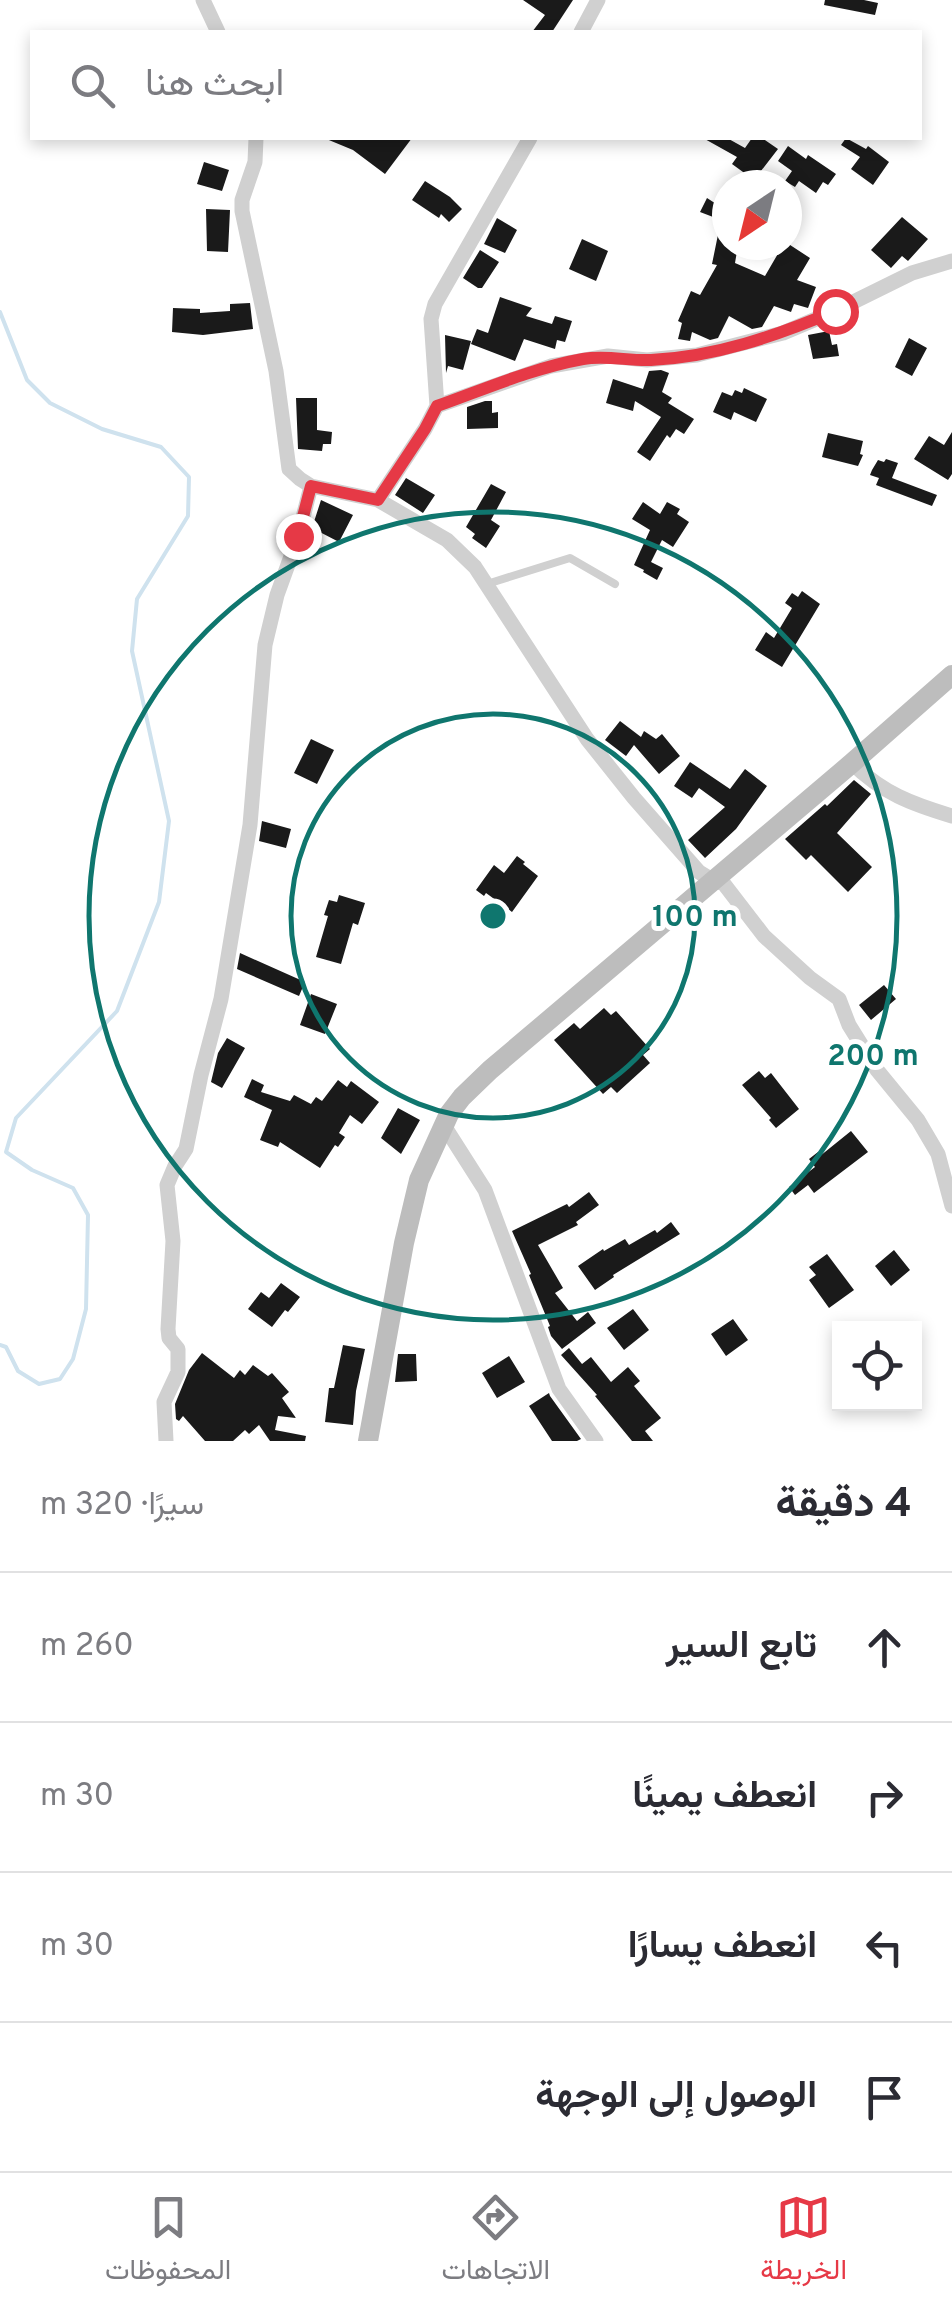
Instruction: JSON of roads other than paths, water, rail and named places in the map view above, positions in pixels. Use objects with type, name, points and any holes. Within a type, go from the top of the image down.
[{"type":"main road","points":[[368,1441],[419,1180],[443,1124],[462,1097],[952,675]]},
{"type":"street","points":[[203,0],[217,30]]},
{"type":"street","points":[[583,30],[598,0]]},
{"type":"street","points":[[256,140],[255,162],[242,200],[244,228],[276,372],[289,469],[311,486],[378,500],[464,554],[588,739],[634,798],[699,872],[724,884],[764,936],[840,999],[849,1025],[877,1070],[918,1120],[938,1154],[952,1206]]},
{"type":"street","points":[[378,500],[437,406],[432,334],[435,304],[529,140]]},
{"type":"street","points":[[437,406],[551,366],[608,356],[647,360],[697,355],[782,333],[912,273],[952,261]]},
{"type":"street","points":[[166,1441],[164,1402],[178,1372],[178,1349],[169,1338],[168,1329],[172,1241],[167,1185],[186,1149],[222,999],[250,826],[265,644],[311,486]]},
{"type":"street","points":[[852,763],[897,797],[952,816]]},
{"type":"street","points":[[443,1124],[486,1190],[559,1388],[596,1441]]},
{"type":"lane","points":[[487,584],[570,558],[615,584]]},
{"type":"waterway","points":[[0,312],[27,380],[50,403],[102,429],[161,447],[189,477],[188,516],[137,599],[132,651],[169,821],[159,902],[117,1011],[16,1118],[6,1152],[32,1170],[73,1188],[88,1215],[86,1309],[73,1359],[60,1379],[39,1384],[18,1371],[6,1347],[0,1345]]}]
